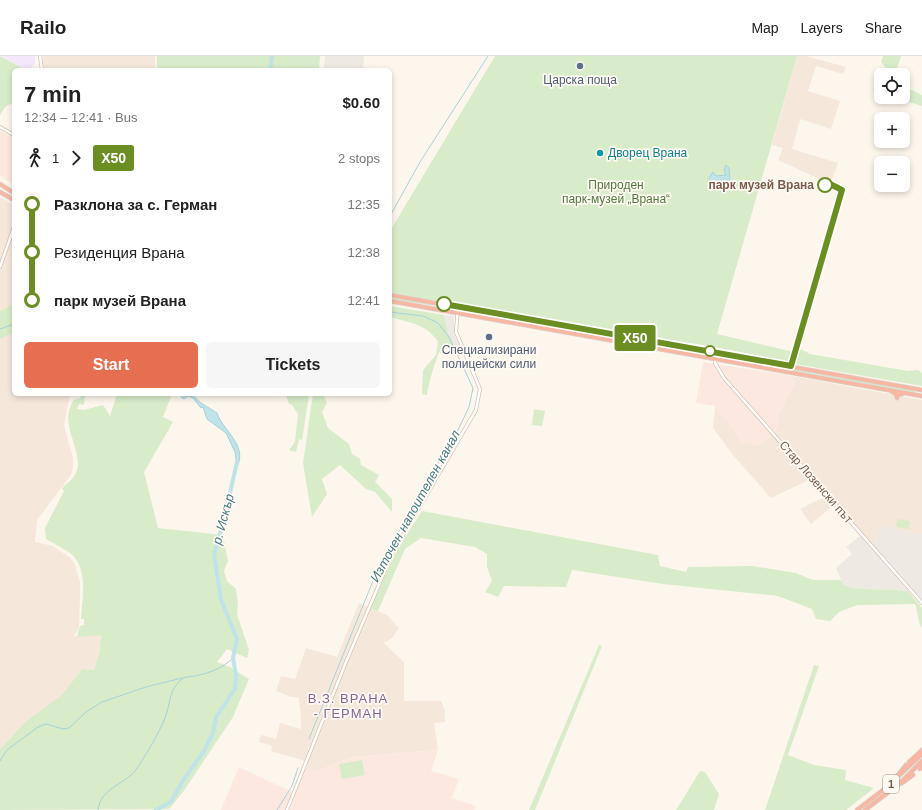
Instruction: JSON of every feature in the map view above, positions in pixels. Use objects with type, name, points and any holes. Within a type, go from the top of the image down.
[{"type":"highway","points":[[0,184],[12,192]]},
{"type":"highway","points":[[0,192],[12,199]]},
{"type":"highway","points":[[392,296],[922,390]]},
{"type":"highway","points":[[392,301],[922,396]]},
{"type":"highway","points":[[890,390],[896,394],[897,398],[898,395],[906,393]]},
{"type":"highway","points":[[888,787],[908,763],[922,750]]},
{"type":"highway","name":"1","points":[[857,810],[888,787],[922,754]]},
{"type":"highway","name":"1","points":[[865,810],[888,792],[922,761]]},
{"type":"highway","points":[[888,792],[913,775]]},
{"type":"street","points":[[40,56],[42,68]]},
{"type":"street","points":[[0,127],[12,134]]},
{"type":"street","points":[[0,267],[12,233]]},
{"type":"street","points":[[287,810],[346,662],[390,558],[476,410],[480,389],[456,332],[458,307]]},
{"type":"street","name":"Стар Лозенски път","points":[[715,359],[715,363],[724,378],[922,603]]},
{"type":"shaded area","points":[[2,56],[35,56],[35,64],[32,68],[23,68]]},
{"type":"shaded area","points":[[43,56],[155,56],[155,68],[44,68]]},
{"type":"shaded area","points":[[325,56],[364,56],[363,68],[324,68]]},
{"type":"shaded area","points":[[797,56],[806,56],[846,67],[843,74],[816,66],[808,91],[840,101],[831,129],[800,119],[792,149],[838,163],[830,184],[778,160],[783,148],[772,145]]},
{"type":"shaded area","points":[[0,131],[12,137],[12,184],[0,176]]},
{"type":"shaded area","points":[[0,197],[12,204],[12,304],[0,311]]},
{"type":"shaded area","points":[[444,315],[454,316],[454,334],[459,345],[455,347],[448,333]]},
{"type":"shaded area","points":[[12,334],[12,396],[70,396],[64,425],[73,458],[73,468],[71,475],[37,520],[35,542],[53,546],[69,557],[75,564],[80,582],[80,599],[79,628],[74,636],[101,633],[99,654],[94,670],[82,669],[62,696],[24,723],[0,749],[0,339]]},
{"type":"shaded area","points":[[703,362],[792,376],[794,385],[779,413],[779,423],[774,435],[757,446],[746,443],[741,445],[737,434],[715,406],[696,403]]},
{"type":"shaded area","points":[[792,376],[922,400],[922,534],[880,526],[875,549],[835,504],[811,524],[800,509],[828,495],[813,478],[771,498],[733,455],[713,428],[715,406],[737,434],[741,445],[779,423],[779,413],[794,385]]},
{"type":"shaded area","points":[[880,526],[922,534],[922,601],[875,548]]},
{"type":"shaded area","points":[[861,535],[908,591],[851,588],[843,584],[836,568],[852,554],[846,547]]},
{"type":"shaded area","points":[[359,603],[387,615],[399,628],[392,638],[384,643],[404,662],[404,701],[441,701],[445,711],[445,722],[434,723],[438,750],[353,757],[314,772],[306,766],[305,761],[271,751],[272,746],[259,742],[261,735],[276,739],[280,723],[301,729],[301,714],[298,697],[291,697],[276,691],[281,676],[295,679],[306,648],[337,657]]},
{"type":"shaded area","points":[[438,750],[431,771],[459,779],[452,798],[476,806],[474,810],[290,810],[306,766],[314,772],[353,757]]},
{"type":"shaded area","points":[[239,767],[292,792],[285,810],[221,810]]},
{"type":"green space","points":[[0,56],[22,68],[12,68],[12,104],[7,105],[0,115]]},
{"type":"green space","points":[[157,56],[320,56],[319,68],[157,68]]},
{"type":"green space","name":"Природен парк-музей „Врана“","points":[[495,56],[797,56],[717,334],[794,352],[790,362],[714,347],[392,293],[392,228]]},
{"type":"green space","points":[[883,56],[901,56],[897,68],[886,68],[881,62]]},
{"type":"green space","points":[[910,89],[922,95],[922,106],[910,102]]},
{"type":"green space","points":[[392,298],[453,307],[454,308],[392,300]]},
{"type":"green space","points":[[12,304],[12,334],[0,339],[0,311]]},
{"type":"green space","points":[[392,306],[444,315],[448,333],[458,353],[453,352],[449,345],[443,347],[438,355],[433,370],[427,395],[422,394],[423,370],[436,355],[438,342],[429,331],[411,323],[392,318]]},
{"type":"green space","points":[[470,311],[713,354],[711,356]]},
{"type":"green space","points":[[798,349],[810,354],[908,371],[918,370],[922,373],[922,386],[795,364],[794,361]]},
{"type":"green space","points":[[715,355],[915,391],[915,393],[712,356]]},
{"type":"green space","points":[[81,396],[85,396],[84,405],[79,404],[77,409],[84,410],[103,405],[110,416],[116,396],[171,396],[163,417],[173,422],[144,472],[158,528],[223,535],[228,561],[224,571],[227,581],[236,589],[238,605],[237,614],[249,650],[247,658],[227,649],[217,662],[230,667],[249,679],[233,717],[183,792],[169,809],[0,810],[0,749],[24,723],[62,695],[82,669],[94,670],[99,654],[101,635],[77,637],[80,626],[84,625],[84,619],[81,619],[83,584],[80,567],[76,559],[70,553],[46,539],[45,528],[64,491],[62,488],[74,477],[78,466],[68,419],[69,409],[74,400]]},
{"type":"green space","points":[[286,396],[309,396],[302,440],[299,439],[296,452],[289,450],[295,442],[298,414],[292,405],[289,404]]},
{"type":"green space","points":[[313,396],[324,396],[327,403],[322,412],[328,428],[349,444],[352,454],[360,459],[361,465],[379,475],[375,482],[392,499],[392,512],[375,492],[366,489],[340,465],[322,479],[327,494],[312,517],[303,463]]},
{"type":"green space","points":[[534,409],[545,411],[542,426],[532,425]]},
{"type":"green space","points":[[422,511],[658,555],[660,566],[686,572],[688,567],[752,566],[796,573],[813,580],[841,580],[843,584],[851,588],[908,591],[922,608],[922,628],[915,604],[857,605],[839,612],[830,621],[816,619],[812,609],[778,596],[663,584],[572,570],[566,587],[504,586],[498,597],[485,592],[492,581],[487,567],[487,554],[475,547],[421,538],[405,549],[378,611],[370,608],[398,548]]},
{"type":"green space","points":[[897,519],[910,521],[909,529],[896,527]]},
{"type":"green space","points":[[599,645],[602,646],[535,810],[529,810]]},
{"type":"green space","points":[[814,665],[819,666],[788,755],[814,765],[846,770],[845,780],[874,788],[846,810],[765,810]]},
{"type":"green space","points":[[362,760],[365,775],[342,779],[339,764]]},
{"type":"green space","points":[[700,771],[705,772],[719,794],[714,810],[676,810]]},
{"type":"water","points":[[726,165],[729,168],[730,183],[723,194],[717,187],[713,188],[709,178],[713,172],[716,176],[726,175],[724,170]]},
{"type":"water","points":[[181,396],[188,396],[184,399]]},
{"type":"water","points":[[188,396],[193,396],[217,413],[220,420],[233,438],[237,445],[240,459],[237,467],[235,452],[226,433],[207,419],[203,407],[201,408],[193,398]]},
{"type":"waterway","points":[[270,68],[272,56]]},
{"type":"waterway","name":"Източен напоителен канал","points":[[392,212],[420,162],[488,56]]},
{"type":"waterway","name":"Източен напоителен канал","points":[[309,739],[377,571],[419,495],[458,430],[469,407],[473,388],[449,337],[438,323],[423,316],[392,312]]},
{"type":"waterway","points":[[0,329],[12,325]]},
{"type":"waterway","name":"р. Искър","points":[[156,810],[171,802],[182,782],[204,751],[213,733],[216,717],[235,689],[236,675],[233,658],[237,639],[221,600],[214,554],[223,524],[237,462]]},
{"type":"waterway","name":"р. Искър","points":[[98,810],[100,802],[104,796],[128,778],[138,767],[153,743],[162,724],[167,713],[172,693],[177,684],[184,678],[201,675],[216,670],[233,658]]},
{"type":"waterway","points":[[0,761],[7,750],[38,727],[46,724],[63,729],[69,728],[86,712],[102,702],[146,687],[182,678]]},
{"type":"waterway","name":"Източен напоителен канал","points":[[277,810],[292,786],[298,768]]},
{"type":"bus line","name":"Х50","points":[[444,304],[791,366],[842,190],[830,184],[825,185]]},
{"type":"place","name":"Царска поща","points":[[580,66]]},
{"type":"place","name":"Дворец Врана","points":[[600,153]]},
{"type":"place","name":"парк музей Врана","points":[[825,185]]},
{"type":"place","name":"Специализирани полицейски сили","points":[[489,337]]},
{"type":"district","name":"В.З. ВРАНА - ГЕРМАН","points":[[348,706]]}]
